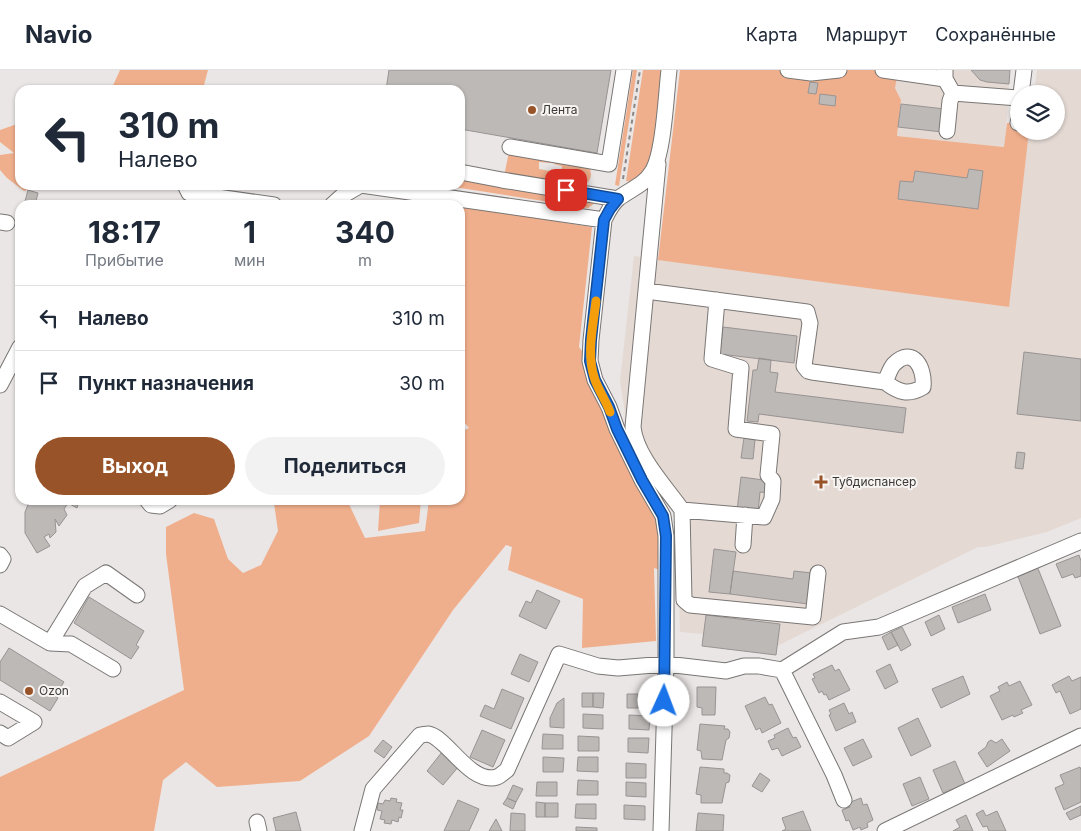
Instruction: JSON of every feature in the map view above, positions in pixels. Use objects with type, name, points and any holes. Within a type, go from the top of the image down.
[{"type":"street","points":[[510,147],[609,164],[624,70]]},
{"type":"street","points":[[670,70],[659,157],[633,427],[634,440],[640,452],[682,510],[684,600],[690,605],[812,617],[818,573]]},
{"type":"street","points":[[788,70],[811,73],[839,70]]},
{"type":"street","points":[[883,70],[945,75],[953,93],[950,101],[947,131]]},
{"type":"street","points":[[1022,85],[1024,70]]},
{"type":"street","points":[[953,93],[1010,97]]},
{"type":"street","points":[[659,157],[652,172],[642,184],[619,198],[604,220],[590,361],[595,380],[609,407],[617,429],[642,480],[663,516],[666,536],[666,664],[661,831]]},
{"type":"street","points":[[465,173],[619,198]]},
{"type":"street","points":[[188,190],[189,193],[239,200]]},
{"type":"street","points":[[338,200],[352,190]]},
{"type":"street","points":[[396,190],[604,220]]},
{"type":"street","points":[[646,291],[807,312],[810,323],[804,366],[808,371],[885,382]]},
{"type":"street","points":[[682,510],[764,517],[772,499],[773,481],[768,475],[772,434],[736,429],[742,368],[712,359],[717,300]]},
{"type":"street","points":[[0,386],[15,357]]},
{"type":"street","points":[[743,545],[745,515]]},
{"type":"street","points":[[362,831],[373,789],[420,735],[428,734],[437,738],[460,762],[476,772],[486,776],[497,777],[507,770],[559,654],[598,666],[618,668],[666,664],[726,671],[744,666],[759,666],[782,670],[842,632],[879,627],[1081,541]]},
{"type":"street","points":[[0,555],[3,559],[0,565]]},
{"type":"street","points":[[50,644],[85,586],[106,573],[138,595]]},
{"type":"street","points":[[1,617],[50,644],[71,644],[113,669]]},
{"type":"street","points":[[782,670],[834,775],[844,800]]},
{"type":"street","points":[[0,702],[34,722],[8,738],[0,733]]},
{"type":"street","points":[[885,831],[1081,736]]},
{"type":"path","points":[[619,198],[640,70]]},
{"type":"shaded area","points":[[120,70],[208,70],[204,85],[113,85]]},
{"type":"shaded area","points":[[633,70],[637,70],[619,186],[615,185]]},
{"type":"shaded area","points":[[643,70],[662,70],[654,152],[642,174],[631,182],[626,181]]},
{"type":"shaded area","points":[[680,70],[894,70],[897,77],[895,88],[901,100],[897,136],[1004,147],[1007,123],[1010,123],[1010,140],[1028,140],[1009,307],[658,260]]},
{"type":"shaded area","points":[[894,70],[1010,70],[1005,147],[897,136],[901,100],[895,88],[897,77]]},
{"type":"shaded area","name":"Тубдиспансер","points":[[1037,70],[1081,70],[1081,518],[1047,532],[978,547],[777,646],[776,655],[702,646],[703,634],[680,632],[677,513],[629,439],[620,381],[634,256],[1008,307],[1028,140],[1065,140],[1065,85],[1035,85]]},
{"type":"shaded area","points":[[15,125],[15,184],[0,170],[0,155],[14,153],[0,142],[0,130]]},
{"type":"shaded area","points":[[509,152],[551,159],[551,163],[539,162],[539,169],[561,173],[562,166],[554,164],[555,159],[589,167],[591,177],[585,186],[504,176]]},
{"type":"shaded area","points":[[465,179],[599,200],[588,208],[465,189]]},
{"type":"shaded area","points":[[465,207],[592,227],[579,347],[585,355],[658,521],[660,570],[654,568],[656,641],[582,648],[583,599],[508,570],[512,547],[506,545],[453,610],[369,736],[300,781],[217,787],[186,762],[163,780],[154,831],[0,831],[0,777],[184,690],[166,554],[166,527],[194,513],[214,519],[228,559],[243,573],[261,565],[278,531],[274,505],[349,505],[365,538],[425,531],[428,505],[465,505],[465,430],[469,428],[465,423]]},
{"type":"shaded area","points":[[380,505],[421,505],[419,523],[378,531]]},
{"type":"building","name":"Лента","points":[[389,70],[611,70],[597,153],[465,130],[465,85],[387,85]]},
{"type":"building","points":[[971,70],[1010,70],[1009,84],[980,80]]},
{"type":"building","points":[[810,82],[818,83],[816,94],[808,93]]},
{"type":"building","points":[[820,94],[836,96],[835,106],[819,104]]},
{"type":"building","points":[[901,104],[945,109],[942,132],[898,127]]},
{"type":"building","points":[[969,169],[983,171],[978,209],[898,199],[900,181],[913,182],[915,171],[967,178]]},
{"type":"building","points":[[28,190],[38,193],[36,200],[25,200]]},
{"type":"building","points":[[723,327],[797,336],[794,363],[720,354]]},
{"type":"building","points":[[1024,352],[1081,359],[1081,421],[1017,414]]},
{"type":"building","points":[[759,358],[771,360],[770,372],[778,373],[775,392],[906,408],[903,433],[759,414],[758,422],[747,421],[753,370],[757,370]]},
{"type":"building","points":[[744,438],[755,440],[753,459],[741,458]]},
{"type":"building","points":[[1017,452],[1025,453],[1023,469],[1015,468]]},
{"type":"building","points":[[741,477],[771,481],[769,493],[760,492],[758,513],[737,511]]},
{"type":"building","points":[[28,505],[67,505],[64,509],[67,515],[59,526],[55,519],[56,532],[50,538],[49,534],[44,537],[50,546],[37,553],[25,533],[25,512]]},
{"type":"building","points":[[714,549],[736,552],[730,594],[709,592]]},
{"type":"building","points":[[1079,555],[1081,576],[1075,578],[1073,574],[1062,578],[1056,564]]},
{"type":"building","points":[[1037,566],[1061,626],[1040,634],[1017,574]]},
{"type":"building","points":[[733,571],[793,579],[794,571],[812,573],[808,604],[730,594]]},
{"type":"building","points":[[537,590],[560,601],[546,629],[519,616],[526,601],[531,603]]},
{"type":"building","points":[[985,594],[991,610],[958,623],[952,607]]},
{"type":"building","points":[[89,597],[144,631],[136,645],[139,647],[131,659],[74,623]]},
{"type":"building","points":[[706,615],[780,624],[776,655],[702,646]]},
{"type":"building","points":[[939,615],[945,629],[931,636],[925,622]]},
{"type":"building","points":[[902,627],[911,645],[901,651],[891,632]]},
{"type":"building","points":[[891,632],[898,645],[888,650],[882,637]]},
{"type":"building","points":[[9,648],[64,682],[55,696],[58,698],[50,711],[0,680],[0,662]]},
{"type":"building","points":[[520,654],[538,662],[529,682],[511,674]]},
{"type":"building","points":[[890,664],[898,682],[885,689],[876,671]]},
{"type":"building","points":[[832,665],[835,671],[839,669],[850,690],[829,700],[822,691],[819,693],[812,679],[815,678],[813,674]]},
{"type":"building","points":[[963,676],[970,694],[941,708],[932,689]]},
{"type":"building","points":[[1069,676],[1072,681],[1081,677],[1081,709],[1070,714],[1060,691],[1056,693],[1052,685]]},
{"type":"building","points":[[1020,681],[1032,705],[1021,710],[1023,713],[1002,720],[990,696],[1000,691],[998,687],[1007,682],[1009,686]]},
{"type":"building","points":[[697,687],[716,687],[715,715],[702,715],[702,708],[697,707]]},
{"type":"building","points":[[502,689],[524,698],[511,729],[480,716],[485,705],[494,709]]},
{"type":"building","points":[[582,693],[593,693],[593,707],[582,707]]},
{"type":"building","points":[[593,693],[604,693],[603,708],[593,707]]},
{"type":"building","points":[[627,694],[638,694],[638,708],[627,708]]},
{"type":"building","points":[[638,694],[649,694],[649,708],[638,708]]},
{"type":"building","points":[[765,697],[769,705],[772,704],[781,723],[762,733],[760,728],[756,730],[745,706]]},
{"type":"building","points":[[564,698],[564,728],[550,727],[550,718],[557,703]]},
{"type":"building","points":[[844,703],[849,714],[852,712],[856,722],[836,731],[829,715],[831,714],[829,710]]},
{"type":"building","points":[[583,714],[603,715],[603,729],[583,728]]},
{"type":"building","points":[[629,715],[650,716],[649,730],[629,729]]},
{"type":"building","points":[[918,718],[931,746],[911,756],[898,728]]},
{"type":"building","points":[[700,724],[725,726],[724,729],[728,729],[730,732],[729,738],[726,740],[722,760],[702,759],[701,751],[697,750]]},
{"type":"building","points":[[788,728],[793,738],[796,737],[801,747],[782,756],[778,748],[772,750],[768,741],[775,738],[774,735]]},
{"type":"building","points":[[482,730],[505,740],[493,767],[470,757]]},
{"type":"building","points":[[543,734],[563,735],[563,749],[542,749]]},
{"type":"building","points":[[578,736],[599,737],[599,751],[578,751]]},
{"type":"building","points":[[628,738],[649,738],[648,753],[628,752]]},
{"type":"building","points":[[863,739],[872,757],[853,766],[844,748]]},
{"type":"building","points":[[1002,739],[1010,751],[987,767],[978,753],[991,740],[996,743]]},
{"type":"building","points":[[383,740],[392,747],[384,758],[374,751]]},
{"type":"building","points":[[442,752],[459,766],[443,785],[427,771]]},
{"type":"building","points":[[543,757],[564,758],[563,772],[543,772]]},
{"type":"building","points":[[578,757],[598,757],[598,772],[577,771]]},
{"type":"building","points":[[955,761],[965,784],[943,793],[933,770]]},
{"type":"building","points":[[626,763],[646,764],[646,778],[626,778]]},
{"type":"building","points":[[700,767],[724,769],[724,773],[730,775],[729,782],[726,783],[722,803],[701,803],[701,795],[696,794]]},
{"type":"building","points":[[1080,767],[1081,802],[1064,810],[1055,788],[1064,784],[1060,775]]},
{"type":"building","points":[[760,773],[770,780],[762,792],[752,786]]},
{"type":"building","points":[[920,777],[929,799],[912,806],[903,784]]},
{"type":"building","points":[[578,780],[598,781],[598,795],[577,795]]},
{"type":"building","points":[[537,782],[557,782],[557,796],[536,796]]},
{"type":"building","points":[[626,782],[646,783],[646,797],[626,796]]},
{"type":"building","points":[[513,785],[523,789],[516,802],[507,798]]},
{"type":"building","points":[[391,798],[397,799],[396,802],[402,803],[400,810],[403,810],[398,822],[392,820],[391,824],[384,823],[385,820],[380,819],[382,811],[377,810],[378,803],[383,804],[385,800],[390,801]]},
{"type":"building","points":[[507,798],[516,802],[513,809],[503,804]]},
{"type":"building","points":[[861,798],[863,805],[867,804],[873,820],[867,823],[868,827],[861,830],[860,827],[853,830],[849,820],[846,821],[842,810],[850,807],[848,803]]},
{"type":"building","points":[[458,800],[479,809],[469,831],[444,831]]},
{"type":"building","points":[[536,802],[545,803],[545,817],[536,817]]},
{"type":"building","points":[[545,803],[558,803],[558,817],[545,817]]},
{"type":"building","points":[[576,804],[596,804],[596,819],[575,818]]},
{"type":"building","points":[[624,805],[645,806],[645,820],[624,819]]},
{"type":"building","points":[[1081,806],[1081,815],[1070,820],[1066,813]]},
{"type":"building","points":[[983,810],[986,816],[997,811],[1006,831],[989,831],[987,826],[983,827],[976,814]]},
{"type":"building","points":[[803,811],[811,831],[782,831],[786,829],[782,818]]},
{"type":"building","points":[[296,812],[301,831],[276,831],[273,818]]},
{"type":"building","points":[[511,813],[525,814],[525,831],[510,831]]},
{"type":"building","points":[[698,813],[724,815],[723,831],[696,831]]},
{"type":"building","points":[[966,815],[973,831],[953,831],[960,827],[956,820]]},
{"type":"building","points":[[496,819],[502,831],[489,831]]},
{"type":"building","points":[[576,827],[597,828],[597,831],[576,831]]},
{"type":"slow traffic","points":[[596,301],[590,361],[595,380],[610,412]]},
{"type":"place","name":"Лента","points":[[532,110]]},
{"type":"place","name":"Тубдиспансер","points":[[821,482]]},
{"type":"place","name":"Ozon","points":[[29,691]]},
{"type":"route","points":[[566,190],[618,199],[604,220],[590,361],[595,380],[609,407],[617,429],[642,480],[663,516],[666,536],[666,664],[664,701]]}]
